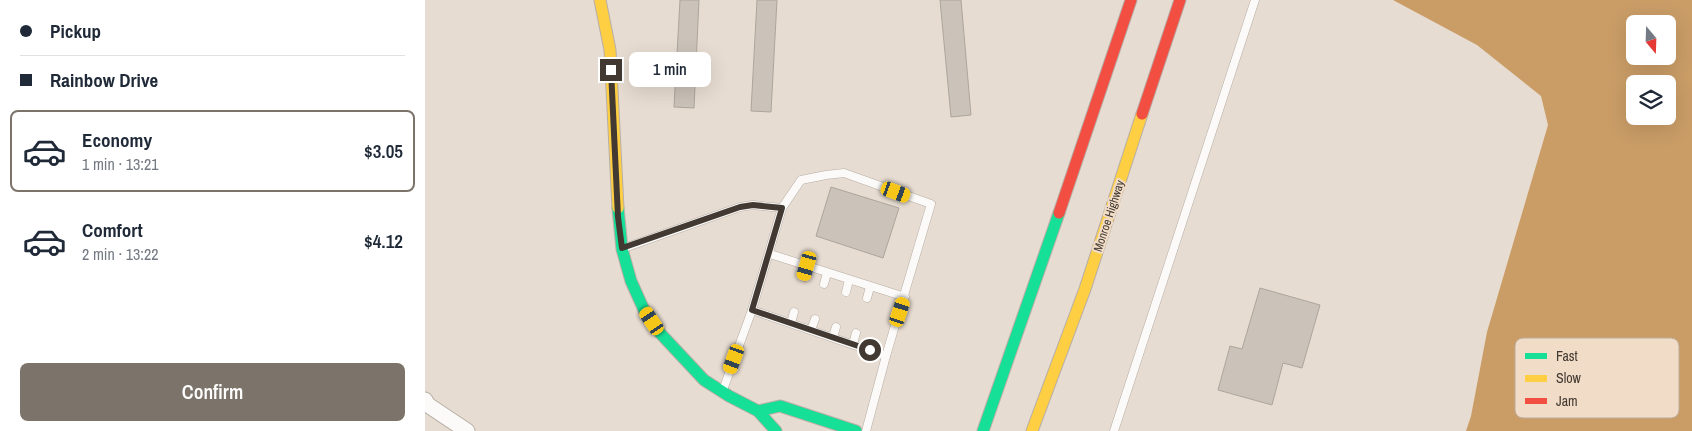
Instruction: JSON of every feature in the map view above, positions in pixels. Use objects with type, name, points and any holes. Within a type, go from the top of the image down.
[{"type":"main road","points":[[600,0],[610,50],[618,207],[622,248],[631,281],[645,310],[660,333],[682,358],[704,380],[758,411],[776,431]]},
{"type":"main road","points":[[983,431],[1087,134],[1131,0]]},
{"type":"main road","name":"Monroe Highway","points":[[1032,431],[1085,288],[1180,0]]},
{"type":"main road","points":[[758,411],[780,406],[856,431]]},
{"type":"street","points":[[425,400],[428,405],[467,431]]},
{"type":"lane","points":[[1114,431],[1255,0]]},
{"type":"lane","points":[[723,392],[770,254],[782,208],[801,180],[844,174],[931,204],[866,431]]},
{"type":"lane","points":[[622,248],[740,207],[753,205],[782,208]]},
{"type":"lane","points":[[770,254],[905,297]]},
{"type":"lane","points":[[804,277],[807,266]]},
{"type":"lane","points":[[824,284],[827,273]]},
{"type":"lane","points":[[846,292],[849,280]]},
{"type":"lane","points":[[867,298],[870,287]]},
{"type":"lane","points":[[752,310],[886,356]]},
{"type":"lane","points":[[791,323],[794,312]]},
{"type":"lane","points":[[811,330],[815,319]]},
{"type":"lane","points":[[833,337],[836,327]]},
{"type":"lane","points":[[853,344],[856,333]]},
{"type":"shaded area","points":[[1393,0],[1692,0],[1692,431],[1466,431],[1471,416],[1487,332],[1548,125],[1541,96],[1477,45]]},
{"type":"building","points":[[680,0],[699,0],[694,108],[674,107]]},
{"type":"building","points":[[757,0],[777,0],[771,112],[751,111]]},
{"type":"building","points":[[940,0],[961,0],[971,115],[951,117]]},
{"type":"building","points":[[831,187],[899,208],[883,258],[816,236]]},
{"type":"building","points":[[1260,288],[1320,305],[1302,368],[1283,363],[1272,405],[1218,390],[1230,346],[1242,349]]},
{"type":"traffic: fast","points":[[618,208],[622,249],[631,281],[644,310],[660,333],[704,380],[758,411],[776,431]]},
{"type":"traffic: fast","points":[[983,431],[1059,213]]},
{"type":"traffic: fast","points":[[758,411],[780,406],[856,431]]},
{"type":"traffic: slow","points":[[600,0],[610,50],[618,208]]},
{"type":"traffic: slow","points":[[1032,431],[1085,289],[1142,114]]},
{"type":"traffic: jam","points":[[1059,213],[1131,0]]},
{"type":"traffic: jam","points":[[1142,114],[1180,0]]},
{"type":"route","points":[[611,70],[618,217],[622,248],[740,207],[753,205],[782,208],[752,310],[870,350]]}]
